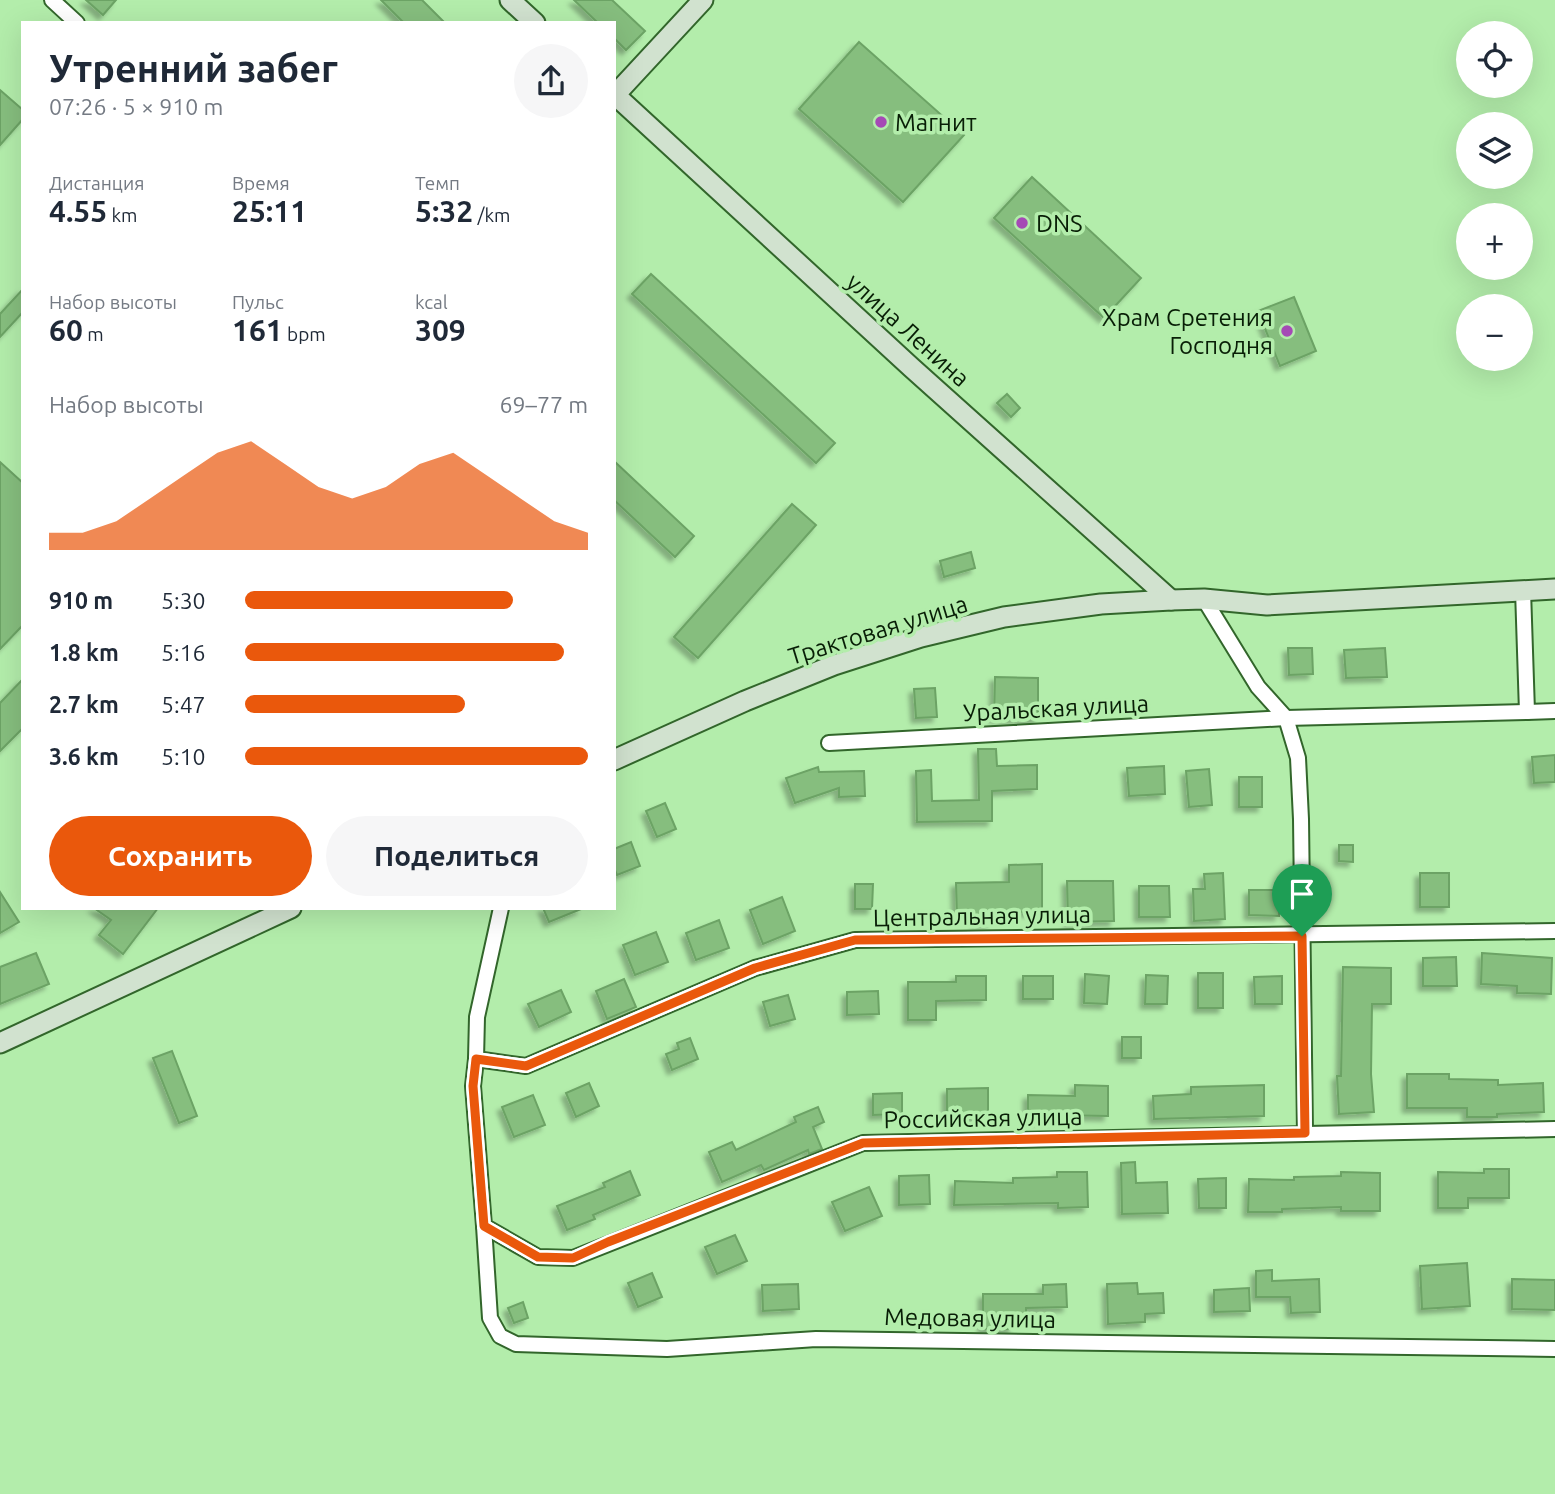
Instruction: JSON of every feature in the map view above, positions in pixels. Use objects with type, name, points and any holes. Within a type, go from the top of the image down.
[{"type":"main road","points":[[510,0],[533,21]]},
{"type":"main road","points":[[616,94],[704,0]]},
{"type":"main road","name":"улица Ленина","points":[[616,96],[912,368],[1171,600]]},
{"type":"main road","name":"Трактовая улица","points":[[616,759],[745,701],[822,670],[921,637],[1004,617],[1101,604],[1171,600],[1204,599],[1267,605],[1555,589]]},
{"type":"main road","points":[[0,1043],[287,910]]},
{"type":"street","points":[[52,0],[75,21]]},
{"type":"street","points":[[1523,590],[1527,712],[1555,711]]},
{"type":"street","points":[[1204,599],[1258,687],[1286,718],[1298,758],[1305,1133]]},
{"type":"street","name":"Уральская улица","points":[[829,743],[1286,718],[1527,712]]},
{"type":"street","points":[[484,1226],[473,1086],[477,1017],[501,910]]},
{"type":"street","name":"Центральная улица","points":[[476,1059],[526,1066],[755,968],[855,940],[1555,931]]},
{"type":"street","name":"Российская улица","points":[[484,1226],[538,1257],[573,1258],[863,1143],[1555,1129]]},
{"type":"street","name":"Медовая улица","points":[[484,1226],[490,1318],[500,1336],[516,1344],[667,1349],[816,1339],[1555,1349]]},
{"type":"building","points":[[86,0],[116,0],[103,15]]},
{"type":"building","points":[[381,0],[422,0],[443,21],[402,21]]},
{"type":"building","points":[[574,0],[612,0],[645,31],[626,50],[616,40],[616,21],[596,21]]},
{"type":"building","name":"Магнит","points":[[859,42],[964,135],[903,202],[799,109]]},
{"type":"building","points":[[0,90],[21,108],[21,121],[0,145]]},
{"type":"building","points":[[1032,177],[1141,278],[1104,318],[994,218]]},
{"type":"building","points":[[651,274],[835,443],[816,463],[632,294]]},
{"type":"building","points":[[21,291],[21,314],[0,337],[0,314]]},
{"type":"building","name":"Храм Сретения Господня","points":[[1294,297],[1316,351],[1280,366],[1258,311]]},
{"type":"building","points":[[1007,394],[1020,408],[1011,417],[997,403]]},
{"type":"building","points":[[0,462],[21,481],[21,627],[0,649]]},
{"type":"building","points":[[616,463],[694,536],[675,557],[616,502]]},
{"type":"building","points":[[792,504],[816,525],[698,658],[674,637]]},
{"type":"building","points":[[971,552],[975,568],[944,577],[940,561]]},
{"type":"building","points":[[1288,648],[1312,648],[1313,674],[1289,675]]},
{"type":"building","points":[[1385,648],[1387,677],[1346,678],[1344,650]]},
{"type":"building","points":[[995,677],[1038,678],[1038,719],[994,718]]},
{"type":"building","points":[[21,681],[21,730],[0,751],[0,703]]},
{"type":"building","points":[[935,688],[937,717],[916,718],[914,689]]},
{"type":"building","points":[[978,749],[996,749],[997,766],[1037,765],[1037,789],[992,791],[992,821],[917,822],[916,771],[931,770],[932,801],[979,800]]},
{"type":"building","points":[[1555,755],[1555,782],[1534,783],[1532,757]]},
{"type":"building","points":[[1164,766],[1165,794],[1129,796],[1127,768]]},
{"type":"building","points":[[818,767],[819,772],[864,771],[865,796],[839,797],[839,788],[795,803],[786,778]]},
{"type":"building","points":[[1209,769],[1212,805],[1189,807],[1186,771]]},
{"type":"building","points":[[1239,777],[1262,777],[1262,807],[1239,807]]},
{"type":"building","points":[[665,803],[676,829],[657,837],[646,811]]},
{"type":"building","points":[[631,842],[640,866],[617,875],[616,848]]},
{"type":"building","points":[[1339,845],[1353,845],[1353,862],[1339,861]]},
{"type":"building","points":[[1042,864],[1042,912],[998,912],[998,915],[990,915],[990,923],[976,923],[976,916],[957,917],[956,883],[1009,882],[1009,865]]},
{"type":"building","points":[[1223,873],[1225,919],[1194,921],[1193,889],[1205,889],[1204,874]]},
{"type":"building","points":[[1420,873],[1449,873],[1449,907],[1420,907]]},
{"type":"building","points":[[1067,881],[1113,881],[1114,921],[1068,922]]},
{"type":"building","points":[[855,884],[873,884],[872,909],[855,909]]},
{"type":"building","points":[[1139,886],[1169,886],[1170,917],[1139,917]]},
{"type":"building","points":[[1249,890],[1279,890],[1279,916],[1249,915]]},
{"type":"building","points":[[0,892],[19,922],[0,933]]},
{"type":"building","points":[[782,897],[795,931],[763,944],[750,910]]},
{"type":"building","points":[[97,910],[156,910],[123,954],[99,935],[111,920]]},
{"type":"building","points":[[544,910],[579,910],[549,922]]},
{"type":"building","points":[[719,920],[729,948],[696,960],[686,933]]},
{"type":"building","points":[[656,932],[668,962],[635,975],[623,945]]},
{"type":"building","points":[[36,953],[49,984],[0,1004],[0,967]]},
{"type":"building","points":[[1482,953],[1552,958],[1551,994],[1517,993],[1517,986],[1481,984]]},
{"type":"building","points":[[1456,957],[1457,986],[1423,986],[1423,958]]},
{"type":"building","points":[[1343,967],[1391,968],[1391,1004],[1372,1004],[1371,1074],[1374,1112],[1339,1114],[1337,1076],[1341,1076]]},
{"type":"building","points":[[1198,973],[1223,973],[1223,1008],[1198,1008]]},
{"type":"building","points":[[1085,974],[1109,976],[1107,1004],[1084,1003]]},
{"type":"building","points":[[1146,975],[1168,976],[1167,1004],[1145,1004]]},
{"type":"building","points":[[956,976],[986,976],[986,1000],[936,1001],[936,1020],[908,1020],[908,982],[956,982]]},
{"type":"building","points":[[1023,976],[1053,976],[1053,999],[1023,999]]},
{"type":"building","points":[[1282,976],[1282,1004],[1255,1004],[1254,977]]},
{"type":"building","points":[[624,979],[636,1007],[607,1019],[596,991]]},
{"type":"building","points":[[561,990],[571,1012],[539,1027],[528,1004]]},
{"type":"building","points":[[878,991],[879,1014],[847,1015],[847,992]]},
{"type":"building","points":[[788,995],[795,1019],[770,1026],[763,1002]]},
{"type":"building","points":[[1122,1037],[1141,1037],[1141,1058],[1122,1058]]},
{"type":"building","points":[[690,1038],[698,1059],[672,1070],[666,1054],[679,1049],[677,1043]]},
{"type":"building","points":[[172,1051],[197,1116],[179,1123],[153,1058]]},
{"type":"building","points":[[1407,1074],[1449,1074],[1449,1079],[1498,1080],[1498,1085],[1543,1083],[1544,1112],[1467,1117],[1467,1108],[1407,1108]]},
{"type":"building","points":[[589,1083],[599,1106],[576,1117],[566,1093]]},
{"type":"building","points":[[1075,1085],[1108,1086],[1108,1116],[1053,1115],[1053,1120],[1028,1120],[1028,1095],[1075,1096]]},
{"type":"building","points":[[1264,1085],[1264,1116],[1154,1119],[1153,1096],[1191,1094],[1191,1087]]},
{"type":"building","points":[[988,1088],[988,1117],[947,1117],[947,1089]]},
{"type":"building","points":[[902,1093],[902,1114],[873,1115],[873,1094]]},
{"type":"building","points":[[533,1095],[545,1125],[514,1137],[502,1107]]},
{"type":"building","points":[[818,1107],[824,1122],[813,1127],[822,1149],[809,1154],[808,1150],[764,1170],[761,1165],[722,1182],[709,1152],[732,1142],[736,1150],[796,1122],[794,1117]]},
{"type":"building","points":[[1135,1162],[1136,1183],[1167,1182],[1168,1213],[1122,1214],[1121,1163]]},
{"type":"building","points":[[1484,1169],[1509,1169],[1509,1198],[1468,1198],[1468,1208],[1438,1208],[1438,1172],[1484,1173]]},
{"type":"building","points":[[630,1171],[640,1195],[593,1215],[595,1219],[567,1230],[557,1206],[605,1187],[603,1183]]},
{"type":"building","points":[[1057,1172],[1087,1172],[1088,1207],[1058,1208],[1058,1203],[954,1205],[955,1181],[1013,1183],[1013,1178],[1057,1177]]},
{"type":"building","points":[[1341,1172],[1380,1173],[1380,1211],[1341,1211],[1341,1207],[1248,1212],[1249,1179],[1294,1180],[1294,1177],[1341,1176]]},
{"type":"building","points":[[929,1175],[930,1204],[899,1205],[899,1176]]},
{"type":"building","points":[[1226,1178],[1226,1208],[1199,1208],[1198,1179]]},
{"type":"building","points":[[869,1187],[882,1216],[845,1231],[832,1202]]},
{"type":"building","points":[[735,1235],[747,1261],[717,1274],[705,1247]]},
{"type":"building","points":[[1467,1263],[1470,1306],[1422,1309],[1420,1266]]},
{"type":"building","points":[[1272,1270],[1272,1281],[1319,1279],[1320,1312],[1291,1313],[1290,1297],[1256,1297],[1256,1271]]},
{"type":"building","points":[[652,1273],[662,1297],[638,1307],[628,1283]]},
{"type":"building","points":[[1512,1279],[1555,1280],[1555,1310],[1512,1309]]},
{"type":"building","points":[[1137,1283],[1138,1294],[1163,1293],[1164,1313],[1145,1314],[1145,1322],[1108,1324],[1107,1284]]},
{"type":"building","points":[[798,1284],[799,1309],[763,1311],[762,1285]]},
{"type":"building","points":[[1066,1284],[1067,1307],[1026,1308],[1026,1316],[1012,1316],[1013,1329],[983,1329],[983,1294],[1043,1294],[1043,1285]]},
{"type":"building","points":[[1249,1288],[1250,1311],[1214,1312],[1214,1290]]},
{"type":"building","points":[[523,1302],[528,1318],[514,1323],[508,1308]]},
{"type":"place","name":"Магнит","points":[[881,122]]},
{"type":"place","name":"DNS","points":[[1022,223]]},
{"type":"place","name":"Храм Сретения Господня","points":[[1287,331]]},
{"type":"route","points":[[1302,936],[1305,1133],[863,1143],[573,1258],[538,1257],[484,1226],[473,1086],[476,1059],[526,1066],[755,968],[855,940],[1302,936]]}]
